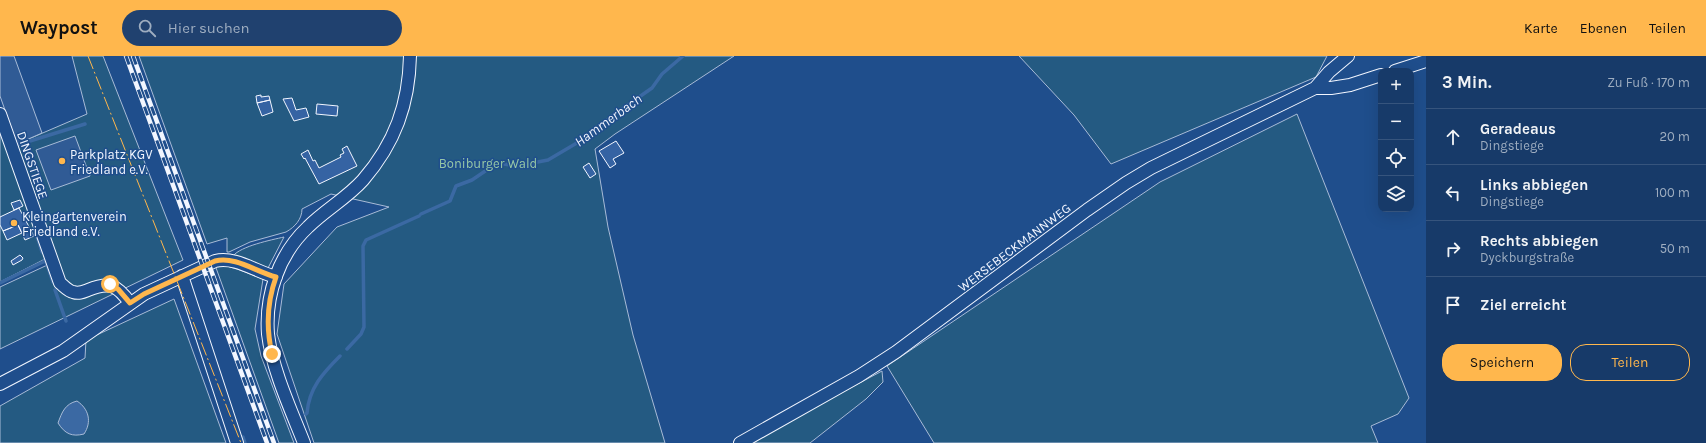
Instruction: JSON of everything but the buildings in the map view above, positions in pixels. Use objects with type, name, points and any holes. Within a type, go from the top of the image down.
[{"type":"street","points":[[304,443],[275,363],[270,344],[268,310],[272,287],[285,257],[296,240],[314,222],[358,185],[383,153],[404,109],[408,88],[410,56]]},
{"type":"street","name":"WERSEBECKMANNWEG","points":[[740,443],[859,376],[896,352],[1087,210],[1126,183],[1151,168],[1315,88],[1329,72],[1348,56]]},
{"type":"street","points":[[1404,68],[1426,61]]},
{"type":"street","name":"WERSEBECKMANNWEG","points":[[1315,88],[1331,88],[1350,85],[1378,76]]},
{"type":"street","name":"DINGSTIEGE","points":[[0,114],[60,283],[74,292],[81,293],[102,284],[110,284],[118,289],[130,303]]},
{"type":"street","points":[[0,384],[63,351],[144,294],[222,259],[237,262],[261,273],[276,277]]},
{"type":"street","points":[[182,276],[237,443]]},
{"type":"green space","points":[[72,56],[103,56],[183,260],[0,349],[0,287],[56,261],[17,144],[87,114]]},
{"type":"green space","name":"Boniburger Wald","points":[[139,56],[734,56],[615,134],[595,149],[608,227],[633,335],[665,443],[314,443],[277,334],[284,284],[337,227],[389,207],[331,194],[302,209],[301,216],[297,222],[286,232],[250,242],[229,252],[227,252],[227,238],[207,244]]},
{"type":"green space","points":[[1019,56],[1327,56],[1316,77],[1111,164],[1074,115]]},
{"type":"green space","points":[[1297,114],[1409,398],[1398,414],[1371,426],[1378,443],[934,443],[887,366],[1160,182]]},
{"type":"green space","points":[[0,127],[45,259],[0,282]]},
{"type":"green space","points":[[284,237],[267,270],[233,256],[237,252],[249,246]]},
{"type":"green space","points":[[220,264],[263,279],[255,329],[261,356],[294,443],[279,443],[215,265]]},
{"type":"green space","points":[[174,299],[226,443],[0,443],[0,406],[85,358],[86,340]]},
{"type":"green space","points":[[882,371],[883,382],[866,399],[810,443],[747,443]]},
{"type":"shaded area","points":[[0,56],[14,56],[42,133],[17,144],[0,96]]},
{"type":"shaded area","name":"Parkplatz KGV Friedland e.V.","points":[[75,136],[90,176],[51,190],[36,150]]},
{"type":"shaded area","points":[[77,401],[87,412],[88,425],[84,434],[72,435],[63,430],[58,423],[64,409],[73,402]]},
{"type":"waterway","name":"Hammerbach","points":[[421,214],[450,201],[456,186],[472,180],[497,163],[517,166],[548,160],[587,137],[612,116],[652,88],[662,74],[683,56]]},
{"type":"waterway","points":[[17,145],[85,124]]},
{"type":"waterway","name":"Hammerbach","points":[[347,349],[361,334],[364,327],[363,246],[366,240],[419,216]]},
{"type":"waterway","points":[[37,236],[42,252]]},
{"type":"waterway","points":[[45,259],[53,282]]},
{"type":"waterway","points":[[0,283],[45,261]]},
{"type":"waterway","points":[[55,290],[66,321]]},
{"type":"waterway","name":"Hammerbach","points":[[306,414],[314,388],[323,375],[340,356]]},
{"type":"waterway","name":"Hammerbach","points":[[243,437],[245,443]]},
{"type":"railway","points":[[126,56],[267,443]]},
{"type":"railway","points":[[133,56],[274,443]]},
{"type":"power","points":[[88,56],[241,443]]},
{"type":"place","name":"Parkplatz KGV Friedland e.V.","points":[[62,161]]},
{"type":"place","name":"Kleingartenverein Friedland e.V.","points":[[14,223]]},
{"type":"route","points":[[110,284],[118,289],[130,303],[144,294],[222,259],[228,259],[261,273],[276,277],[272,287],[268,310],[268,335],[272,354]]}]
